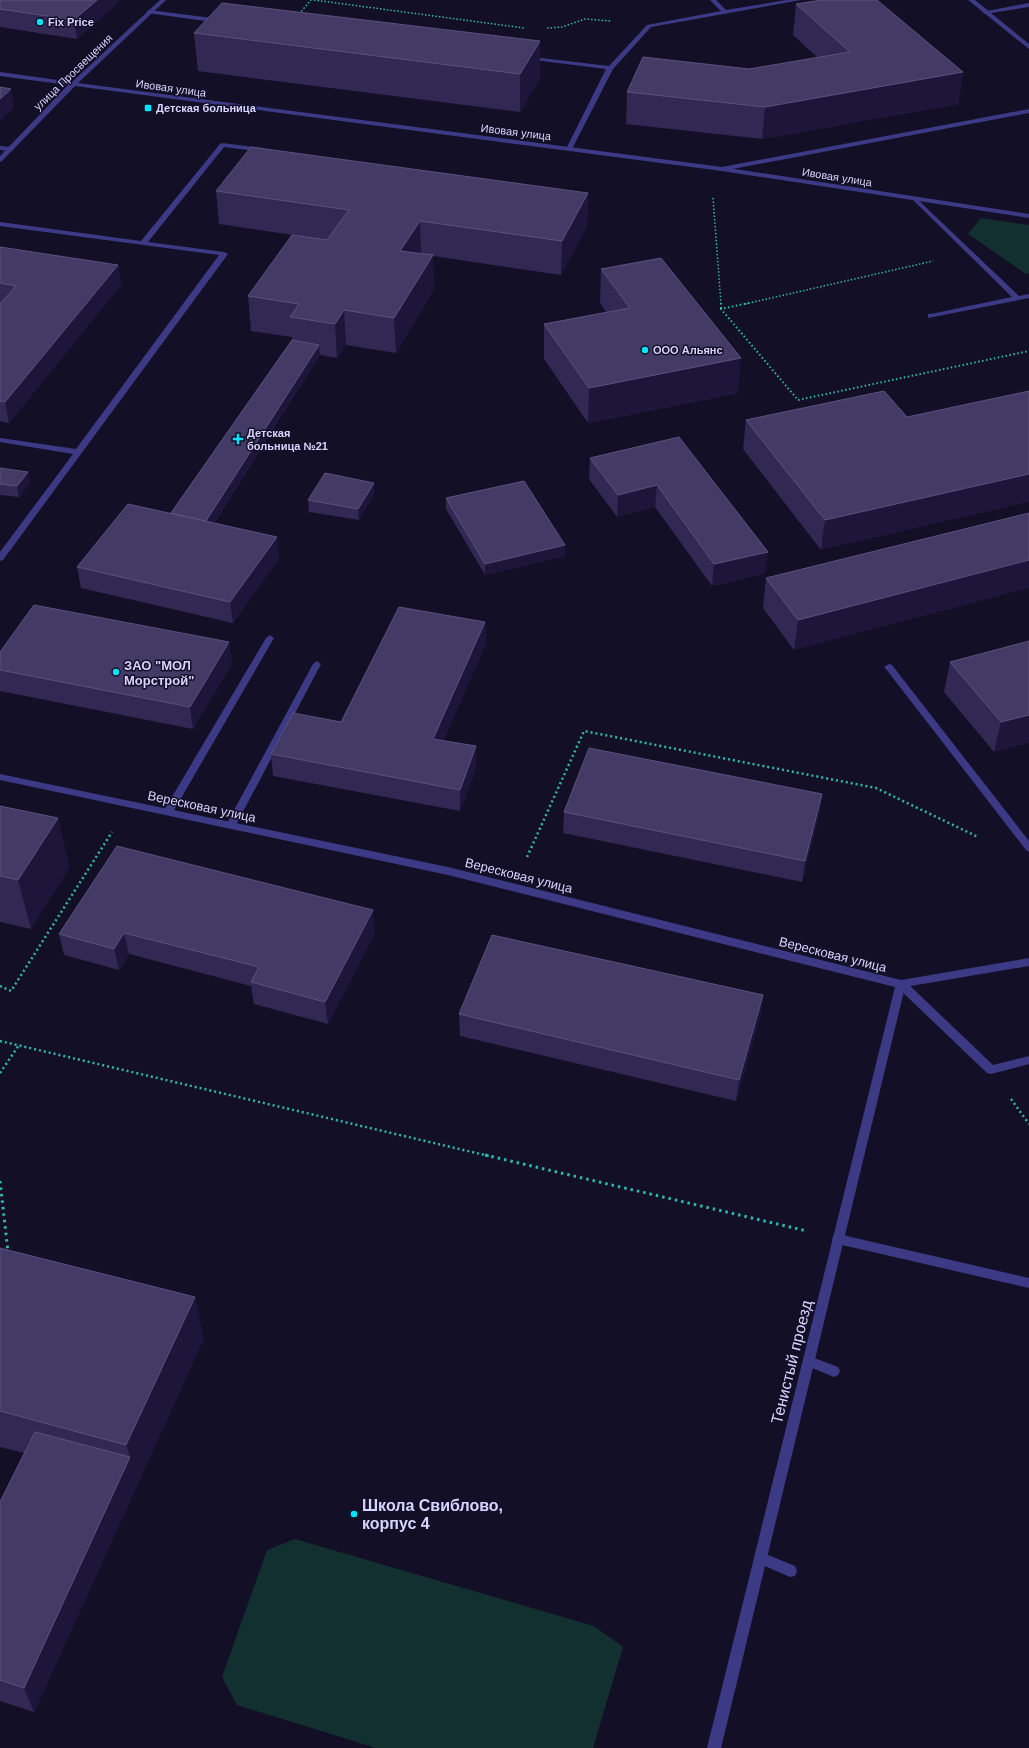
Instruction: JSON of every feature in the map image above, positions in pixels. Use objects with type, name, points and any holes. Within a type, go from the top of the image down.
[{"type":"street","name":"улица Просвещения","points":[[0,160],[73,84],[162,0]]},
{"type":"street","points":[[713,0],[725,12]]},
{"type":"street","points":[[569,149],[610,68],[649,26],[798,0]]},
{"type":"street","points":[[971,0],[1029,47]]},
{"type":"street","points":[[985,12],[1029,5]]},
{"type":"street","points":[[149,12],[225,22]]},
{"type":"street","points":[[515,56],[610,68]]},
{"type":"street","name":"Ивовая улица","points":[[0,74],[722,169],[915,200],[1029,216]]},
{"type":"street","points":[[722,169],[1029,111]]},
{"type":"street","points":[[143,243],[222,145],[267,150]]},
{"type":"street","points":[[0,148],[11,149]]},
{"type":"street","points":[[915,200],[1017,298]]},
{"type":"street","points":[[0,224],[224,254],[0,558]]},
{"type":"street","points":[[931,316],[1029,296]]},
{"type":"street","points":[[0,440],[78,452]]},
{"type":"street","points":[[168,812],[270,638]]},
{"type":"street","points":[[231,825],[317,664]]},
{"type":"street","points":[[889,667],[1029,848]]},
{"type":"street","name":"Вересковая улица","points":[[0,777],[448,871],[901,984],[1029,962]]},
{"type":"street","points":[[901,984],[991,1070],[1029,1060]]},
{"type":"street","name":"Тенистый проезд","points":[[716,1747],[838,1238],[901,984]]},
{"type":"street","points":[[838,1238],[1029,1283]]},
{"type":"street","points":[[809,1361],[834,1371]]},
{"type":"street","points":[[761,1558],[790,1571]]},
{"type":"path","points":[[296,17],[312,0],[524,28]]},
{"type":"path","points":[[546,28],[562,27],[591,19],[649,26]]},
{"type":"path","points":[[711,168],[721,308],[798,400],[1029,351]]},
{"type":"path","points":[[721,308],[970,252]]},
{"type":"path","points":[[514,888],[584,731],[876,788],[980,838]]},
{"type":"path","points":[[0,986],[11,991],[130,804]]},
{"type":"path","points":[[0,1041],[838,1238]]},
{"type":"path","points":[[0,1074],[19,1046]]},
{"type":"path","points":[[0,1181],[9,1258]]},
{"type":"green space","points":[[981,218],[1029,225],[1029,273],[1026,274],[968,234]]},
{"type":"green space","points":[[295,1539],[594,1626],[623,1647],[593,1748],[376,1748],[237,1705],[222,1677],[267,1550]]},
{"type":"building","points":[[0,0],[97,0],[74,20],[0,9]]},
{"type":"building","points":[[822,0],[877,0],[963,72],[765,107],[627,92],[643,57],[749,69],[850,52],[796,4]]},
{"type":"building","points":[[222,3],[540,41],[520,74],[194,33]]},
{"type":"building","points":[[0,87],[11,89],[0,99]]},
{"type":"building","points":[[251,147],[588,193],[562,241],[420,221],[400,251],[433,255],[394,318],[344,310],[335,324],[290,317],[299,304],[248,296],[292,235],[327,240],[349,210],[216,191]]},
{"type":"building","points":[[0,247],[118,265],[5,402],[0,401],[0,304],[16,286],[0,283]]},
{"type":"building","points":[[661,258],[741,358],[589,388],[544,324],[630,308],[601,269]]},
{"type":"building","points":[[292,340],[319,345],[206,521],[171,513]]},
{"type":"building","points":[[884,391],[907,417],[1029,391],[1029,474],[825,520],[746,420]]},
{"type":"building","points":[[679,437],[768,552],[714,564],[657,485],[618,495],[590,458]]},
{"type":"building","points":[[0,468],[28,472],[17,486],[0,484]]},
{"type":"building","points":[[325,473],[374,483],[358,509],[308,500]]},
{"type":"building","points":[[524,481],[565,545],[485,564],[446,498]]},
{"type":"building","points":[[128,504],[277,537],[230,602],[77,567]]},
{"type":"building","points":[[1029,513],[1029,560],[798,620],[766,578]]},
{"type":"building","name":"ЗАО \"МОЛ Морстрой\"","points":[[34,605],[229,642],[190,707],[0,670],[0,652]]},
{"type":"building","points":[[399,607],[485,622],[433,739],[476,746],[460,790],[271,754],[293,713],[341,722]]},
{"type":"building","points":[[1029,641],[1029,715],[1001,722],[950,662]]},
{"type":"building","points":[[589,748],[822,794],[805,861],[564,812]]},
{"type":"building","points":[[0,806],[58,818],[18,880],[0,876]]},
{"type":"building","points":[[117,846],[373,910],[325,1002],[251,982],[259,967],[124,933],[114,949],[59,934]]},
{"type":"building","points":[[492,935],[763,995],[739,1080],[459,1014]]},
{"type":"building","points":[[0,1248],[195,1297],[126,1445],[0,1411]]},
{"type":"building","points":[[35,1432],[130,1457],[24,1688],[0,1680],[0,1502]]},
{"type":"place","name":"Fix Price","points":[[40,22]]},
{"type":"place","name":"Детская больница","points":[[148,108]]},
{"type":"place","name":"ООО Альянс","points":[[645,350]]},
{"type":"place","name":"Детская больница №21","points":[[238,439]]},
{"type":"place","name":"ЗАО \"МОЛ Морстрой\"","points":[[116,672]]},
{"type":"place","name":"Школа Свиблово, корпус 4","points":[[354,1514]]}]
